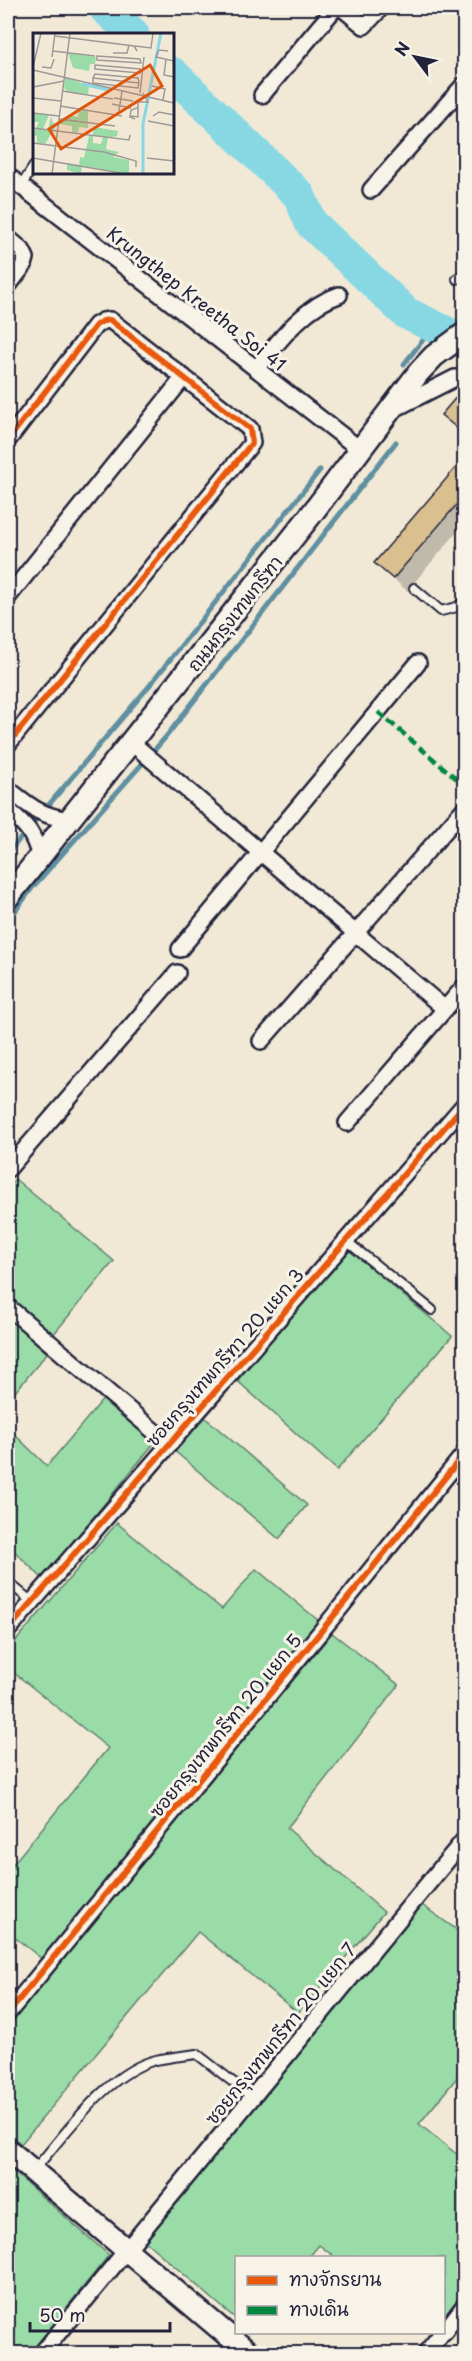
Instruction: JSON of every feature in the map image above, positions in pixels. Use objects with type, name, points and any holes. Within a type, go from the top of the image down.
[{"type":"main road","name":"ถนนกรุงเทพกรีฑา","points":[[8,897],[69,820],[137,747],[362,451],[389,412],[434,356],[465,334]]},
{"type":"main road","points":[[8,2150],[250,2354]]},
{"type":"street","points":[[262,95],[335,8]]},
{"type":"street","points":[[342,8],[364,26],[381,8]]},
{"type":"street","points":[[370,190],[465,85]]},
{"type":"street","name":"Krungthep Kreetha Soi 41","points":[[8,176],[362,451]]},
{"type":"street","points":[[8,238],[22,250],[26,258],[24,265],[8,286]]},
{"type":"street","points":[[256,369],[294,323],[328,299],[339,295]]},
{"type":"street","points":[[8,440],[96,325],[110,320],[250,429],[252,443],[8,744]]},
{"type":"street","points":[[8,597],[184,377]]},
{"type":"street","points":[[389,412],[454,378],[465,378]]},
{"type":"street","points":[[180,949],[418,663]]},
{"type":"street","points":[[137,747],[445,1009]]},
{"type":"street","points":[[8,789],[37,812],[69,820]]},
{"type":"street","points":[[261,1041],[465,809]]},
{"type":"street","points":[[8,810],[27,825],[34,837],[40,857]]},
{"type":"street","points":[[8,1169],[177,973]]},
{"type":"street","points":[[347,1124],[465,987]]},
{"type":"street","name":"ซอยกรุงเทพกรีฑา 20 แยก 3","points":[[8,1630],[345,1240],[459,1122],[465,1105]]},
{"type":"street","points":[[8,1307],[169,1444]]},
{"type":"street","name":"ซอยกรุงเทพกรีฑา 20 แยก 5","points":[[8,2013],[465,1454]]},
{"type":"street","name":"ซอยกรุงเทพกรีฑา 20 แยก 7","points":[[41,2354],[465,1840]]},
{"type":"street","points":[[445,2330],[465,2306]]},
{"type":"street","points":[[425,2354],[441,2334]]},
{"type":"lane","points":[[21,186],[33,168]]},
{"type":"lane","points":[[457,279],[465,273]]},
{"type":"lane","points":[[414,588],[441,611],[457,608],[465,601]]},
{"type":"lane","points":[[345,1240],[432,1310]]},
{"type":"lane","points":[[8,1582],[32,1602]]},
{"type":"lane","points":[[33,2172],[101,2094],[129,2072],[154,2060],[197,2054],[252,2097]]},
{"type":"green space","points":[[15,1179],[114,1261],[53,1335],[8,1297],[8,1188]]},
{"type":"green space","points":[[346,1247],[452,1336],[337,1470],[233,1377]]},
{"type":"green space","points":[[8,1317],[47,1353],[8,1401]]},
{"type":"green space","points":[[105,1397],[155,1442],[43,1579],[8,1545],[8,1428],[47,1466]]},
{"type":"green space","points":[[202,1415],[307,1505],[279,1539],[172,1449]]},
{"type":"green space","points":[[117,1523],[222,1609],[256,1569],[319,1621],[42,1959],[8,1932],[8,1870],[108,1748],[8,1668],[8,1650]]},
{"type":"green space","points":[[332,1633],[399,1685],[287,1828],[384,1912],[298,2013],[198,1932],[21,2144],[8,2133],[8,2025]]},
{"type":"green space","points":[[422,1905],[464,1935],[464,2069],[419,2124],[464,2160],[464,2291],[445,2316],[445,2256],[334,2256],[319,2245],[310,2256],[235,2256],[235,2318],[145,2241]]},
{"type":"green space","points":[[8,2167],[109,2255],[30,2353],[8,2353]]},
{"type":"building","points":[[464,388],[464,434],[441,415]]},
{"type":"building","points":[[464,458],[464,496],[393,579],[374,563]]},
{"type":"waterway","points":[[105,8],[132,33]]},
{"type":"waterway","points":[[174,75],[299,195],[311,223],[406,313],[464,341]]},
{"type":"waterway","points":[[404,364],[434,326]]},
{"type":"waterway","points":[[8,921],[32,888],[165,738],[396,442]]},
{"type":"waterway","points":[[8,853],[150,685],[320,470]]},
{"type":"marked path","points":[[378,712],[464,785]]},
{"type":"cycle path","points":[[8,440],[96,325],[110,320],[250,429],[252,443],[8,744]]},
{"type":"cycle path","points":[[8,1630],[464,1105]]},
{"type":"cycle path","points":[[8,2013],[464,1454]]}]
